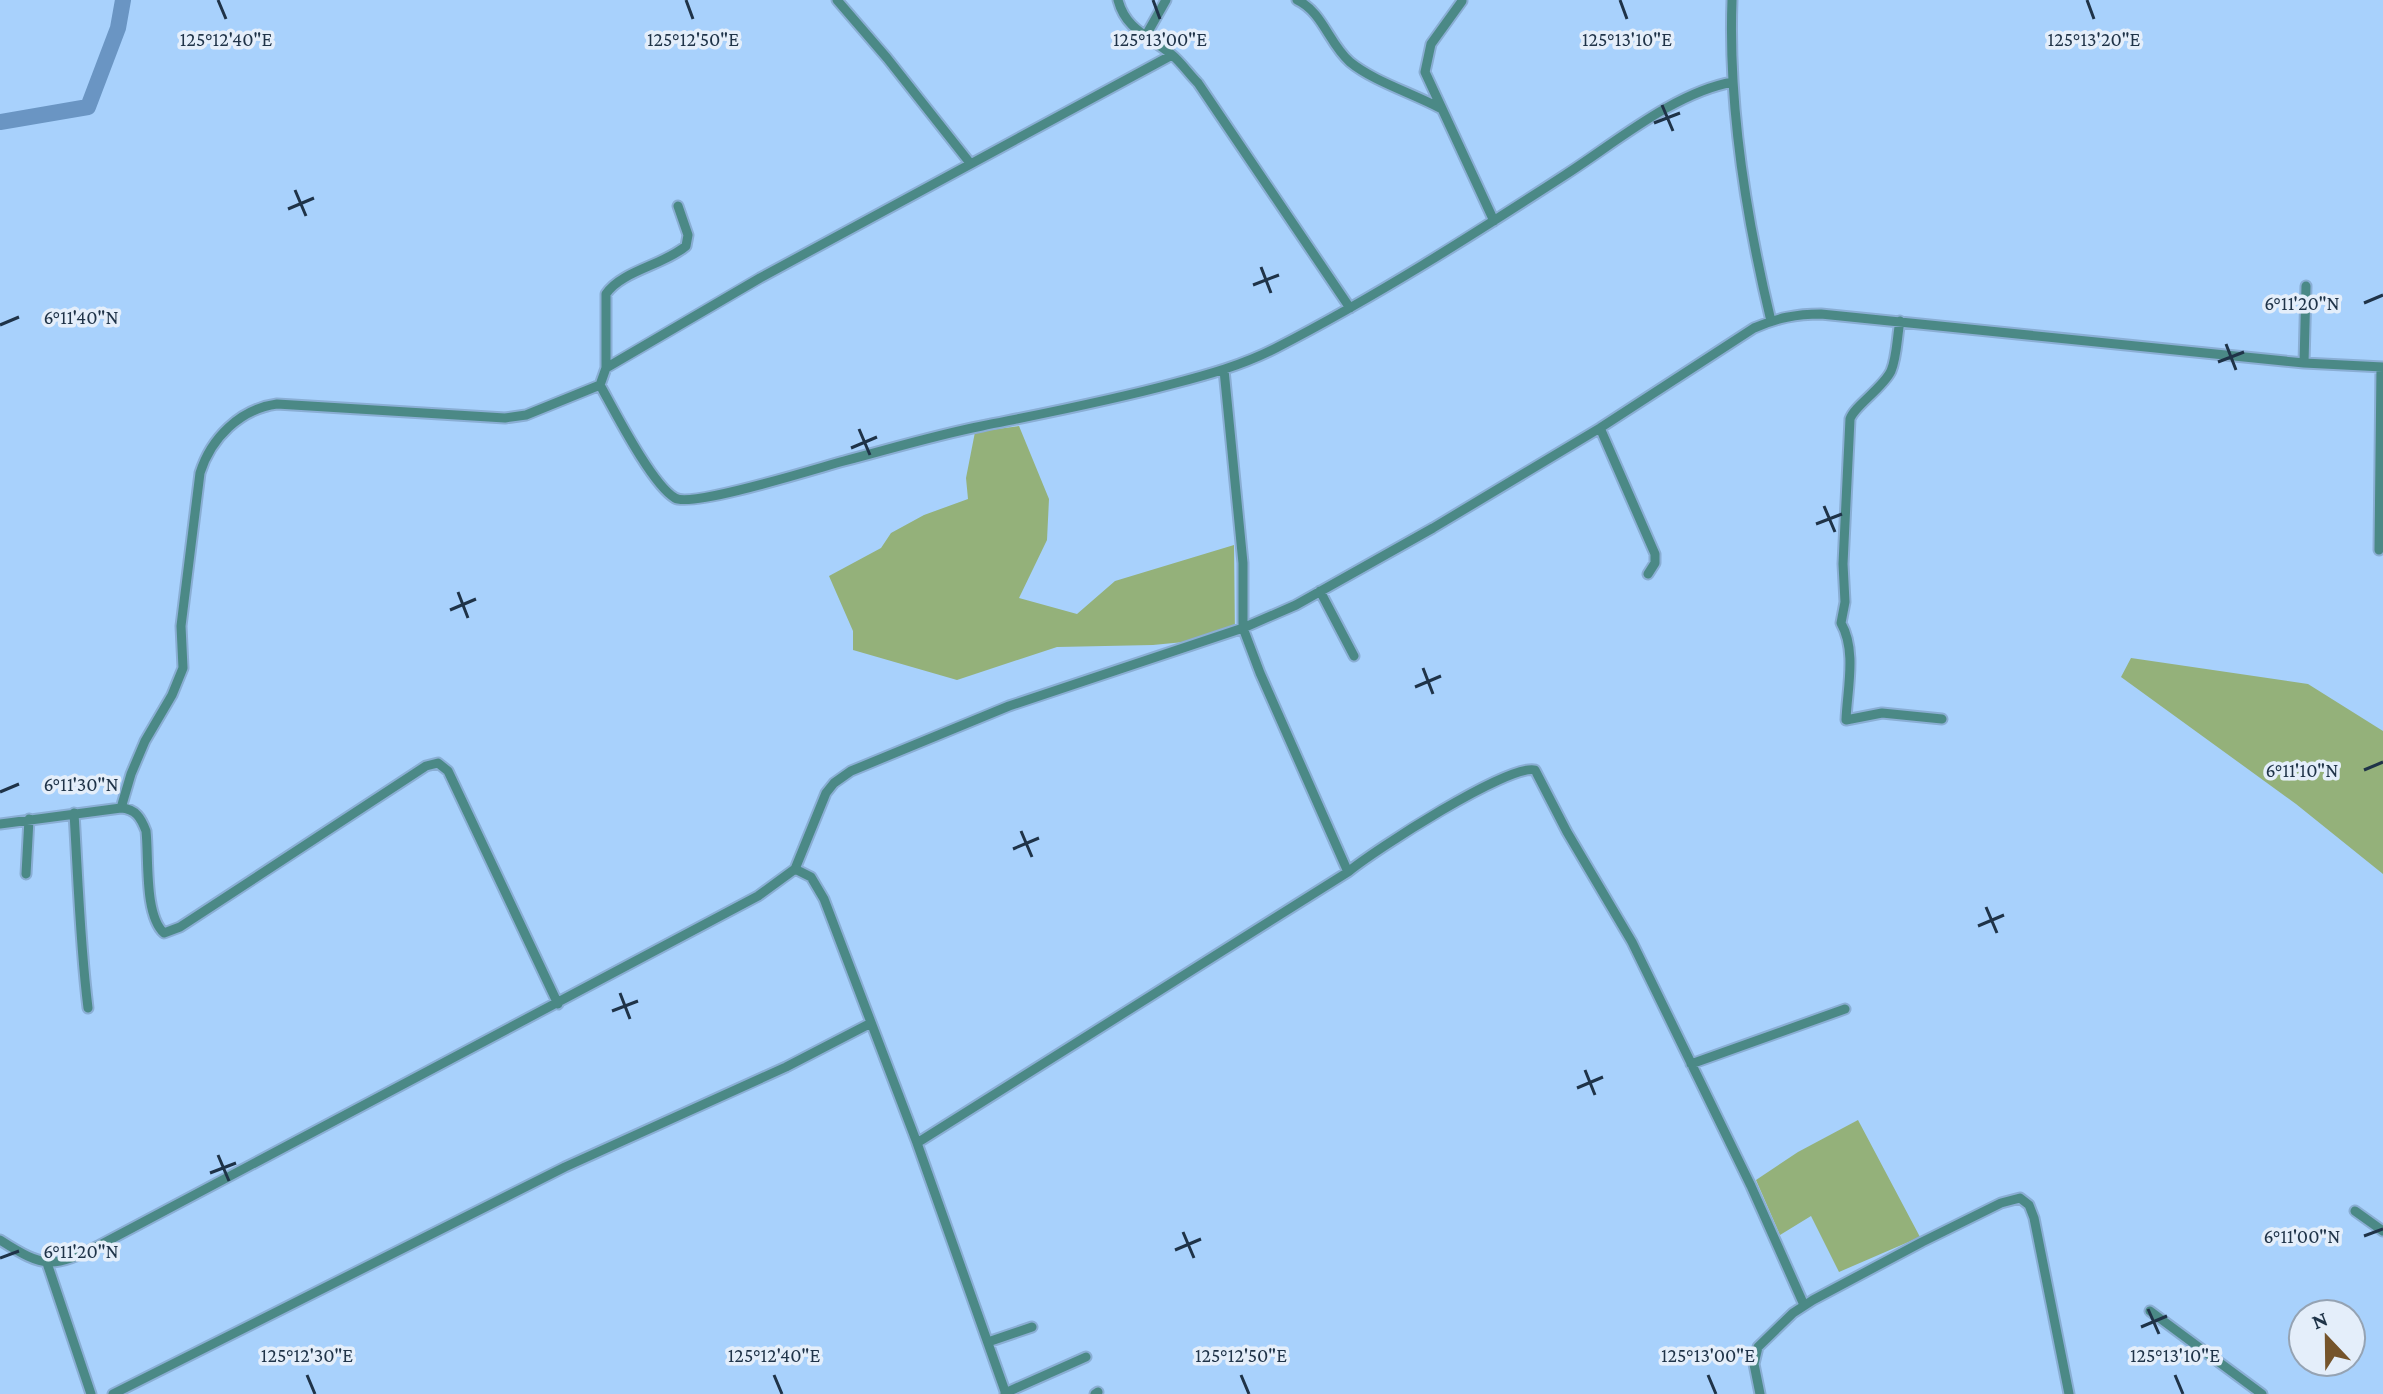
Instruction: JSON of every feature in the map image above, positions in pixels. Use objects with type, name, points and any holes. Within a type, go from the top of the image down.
[{"type":"street","points":[[837,0],[970,163]]},
{"type":"street","points":[[1118,0],[1125,20],[1172,55],[1198,83],[1350,308]]},
{"type":"street","points":[[1145,37],[1166,0]]},
{"type":"street","points":[[1297,0],[1315,13],[1350,62],[1440,108]]},
{"type":"street","points":[[1732,0],[1733,82],[1753,235],[1771,321]]},
{"type":"street","points":[[1462,1],[1438,32],[1428,51],[1425,72],[1494,221]]},
{"type":"street","points":[[606,368],[760,278],[1172,55]]},
{"type":"street","points":[[678,206],[688,235],[686,246],[671,257],[613,285],[606,294],[606,368],[600,385],[620,422],[660,482],[668,492],[683,501],[719,495],[929,438],[1089,405],[1224,370],[1273,350],[1350,308],[1494,221],[1662,111],[1711,86],[1733,82]]},
{"type":"street","points":[[2304,363],[2306,286]]},
{"type":"street","points":[[0,1240],[37,1262],[47,1263],[67,1261],[100,1245],[758,896],[795,869],[826,793],[851,771],[1009,706],[1243,628],[1320,591],[1433,528],[1600,428],[1754,328],[1771,321],[1802,314],[1900,321],[2304,363],[2382,367],[2379,550]]},
{"type":"street","points":[[1900,321],[1891,371],[1865,403],[1852,412],[1850,419],[1843,564],[1845,602],[1841,623],[1846,633],[1849,659],[1846,720],[1882,713],[1942,719]]},
{"type":"street","points":[[1224,370],[1243,563],[1243,628],[1348,872]]},
{"type":"street","points":[[121,808],[140,752],[172,695],[183,668],[181,626],[200,473],[206,455],[222,434],[261,406],[277,404],[505,418],[526,415],[600,385]]},
{"type":"street","points":[[1600,428],[1655,554],[1655,563],[1648,574]]},
{"type":"street","points":[[1320,591],[1354,656]]},
{"type":"street","points":[[0,824],[129,809],[138,815],[146,831],[152,911],[164,933],[180,927],[426,766],[442,764],[558,1004]]},
{"type":"street","points":[[917,1143],[1348,872],[1410,829],[1480,789],[1525,769],[1535,770],[1567,832],[1632,942],[1751,1186],[1804,1305]]},
{"type":"street","points":[[74,813],[88,1008]]},
{"type":"street","points":[[26,874],[29,819]]},
{"type":"street","points":[[795,869],[811,877],[824,899],[917,1143],[1005,1393],[1086,1357]]},
{"type":"street","points":[[1691,1064],[1845,1009]]},
{"type":"street","points":[[113,1394],[551,1173],[786,1067],[871,1023]]},
{"type":"street","points":[[1760,1394],[1754,1364],[1758,1347],[1804,1305],[2008,1200],[2020,1198],[2029,1205],[2034,1218],[2069,1394]]},
{"type":"street","points":[[2355,1211],[2383,1231]]},
{"type":"street","points":[[47,1263],[91,1394]]},
{"type":"street","points":[[2150,1311],[2262,1394]]},
{"type":"street","points":[[988,1342],[1032,1327]]},
{"type":"green space","points":[[1019,426],[1049,499],[1047,540],[1019,598],[1077,614],[1115,581],[1234,545],[1235,637],[1153,645],[1057,647],[957,680],[853,650],[853,631],[829,576],[881,548],[891,533],[924,515],[968,499],[966,478],[975,432]]},
{"type":"green space","points":[[2131,658],[2308,684],[2383,731],[2383,874],[2296,804],[2121,677]]},
{"type":"green space","points":[[1858,1120],[1920,1237],[1839,1272],[1811,1216],[1780,1235],[1756,1180],[1798,1152]]},
{"type":"waterway","points":[[0,122],[88,107],[118,28],[123,0]]}]
